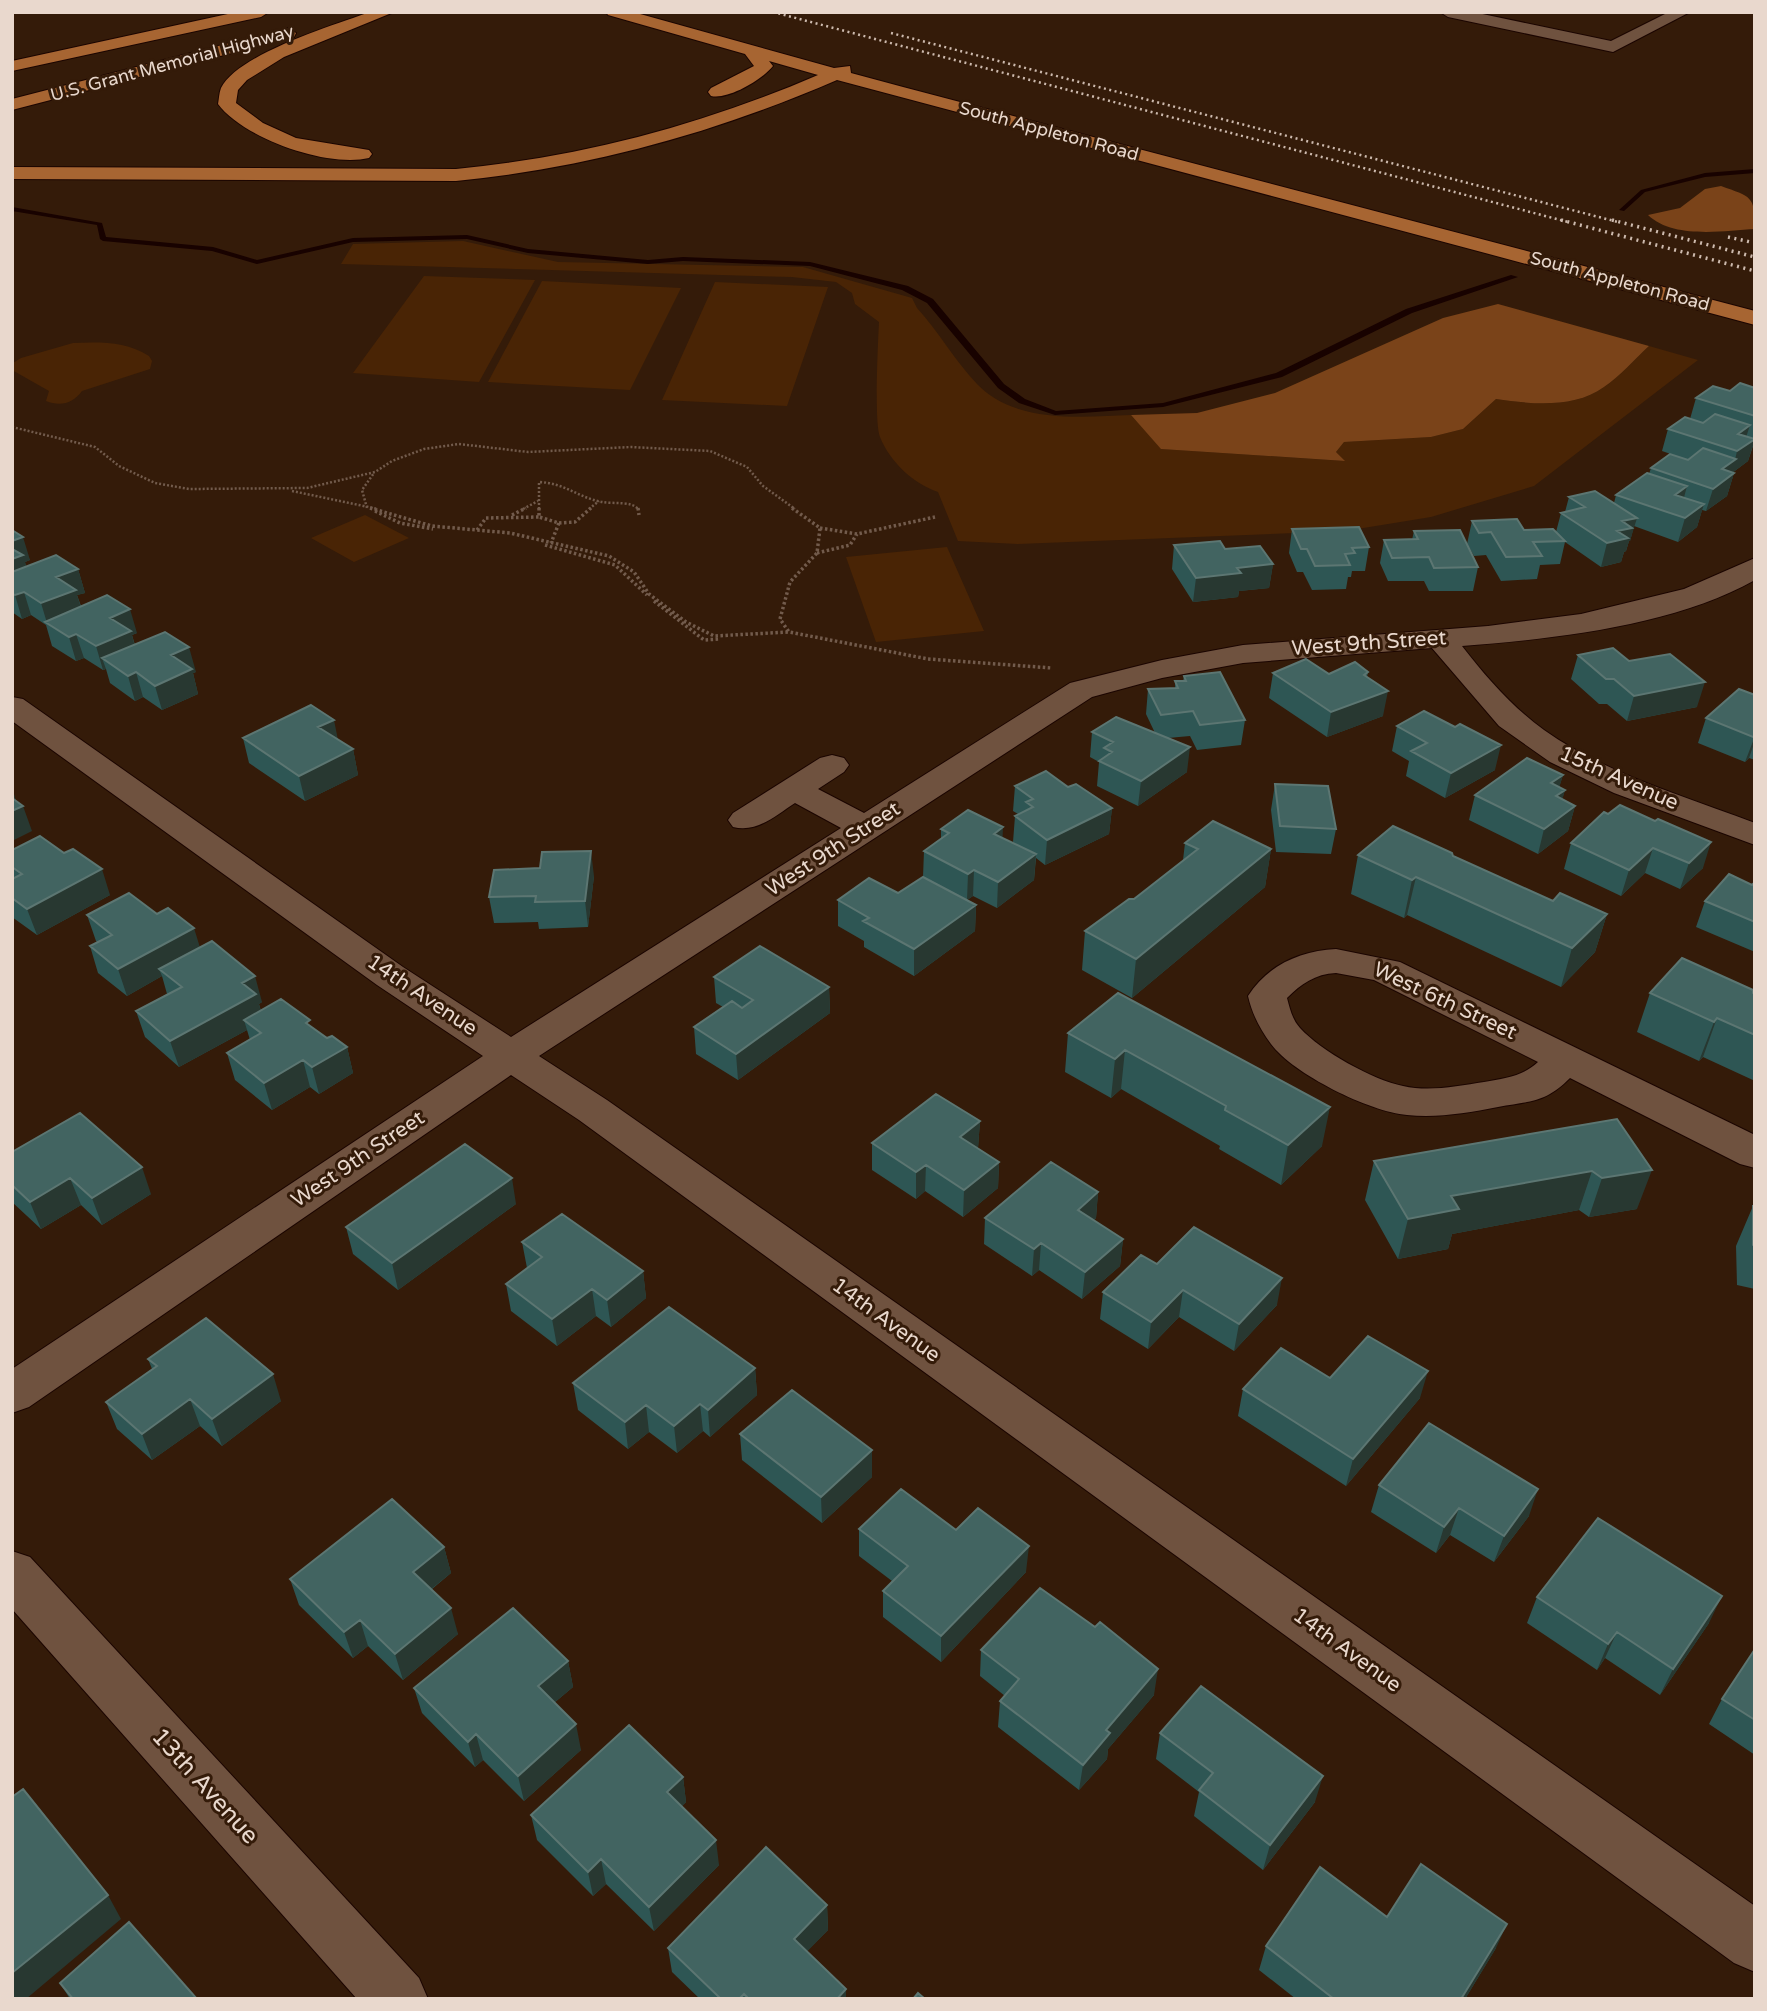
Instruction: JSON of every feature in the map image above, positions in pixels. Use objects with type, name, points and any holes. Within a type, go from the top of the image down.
[{"type":"main road","name":"U.S. Grant Memorial Highway","points":[[12,105],[372,12]]},
{"type":"main road","points":[[386,12],[315,37],[260,62],[230,88],[227,104],[244,122],[264,134],[330,151],[386,155]]},
{"type":"main road","name":"South Appleton Road","points":[[614,12],[752,51],[832,66],[897,91],[1485,244],[1755,318]]},
{"type":"main road","points":[[679,12],[719,23]]},
{"type":"main road","name":"U.S. Grant Memorial Highway","points":[[12,82],[268,14]]},
{"type":"main road","points":[[12,66],[268,14]]},
{"type":"main road","points":[[752,51],[764,66],[757,73],[711,94],[765,78],[832,66]]},
{"type":"main road","name":"South Appleton Road","points":[[832,66],[863,62],[1059,115],[1485,244]]},
{"type":"main road","points":[[791,94],[832,66]]},
{"type":"main road","points":[[12,173],[456,175],[517,171],[615,151],[791,94],[828,90],[897,91]]},
{"type":"street","points":[[1448,12],[1613,47],[1682,12]]},
{"type":"street","points":[[1637,17],[1660,22]]},
{"type":"street","name":"West 9th Street","points":[[12,1394],[512,1055],[1081,690],[1181,662],[1298,648],[1440,638],[1620,618],[1749,578]]},
{"type":"street","name":"15th Avenue","points":[[1440,638],[1478,687],[1512,721],[1570,760],[1755,835]]},
{"type":"street","name":"14th Avenue","points":[[12,706],[390,976],[512,1055],[1755,1942]]},
{"type":"street","points":[[745,820],[832,765]]},
{"type":"street","points":[[793,789],[866,828]]},
{"type":"street","name":"West 6th Street","points":[[1566,1059],[1538,1086],[1448,1102],[1404,1101],[1369,1090],[1314,1060],[1286,1037],[1272,1015],[1267,996],[1286,975],[1309,963],[1363,964],[1387,971],[1566,1059],[1755,1153]]},
{"type":"street","name":"13th Avenue","points":[[12,1573],[398,1999]]},
{"type":"path","points":[[12,427],[95,447],[119,466],[155,482],[189,489],[307,488],[375,472],[392,461],[424,449],[459,444],[528,452],[645,447],[710,451],[747,467],[763,486],[820,528],[857,534],[935,517]]},
{"type":"path","points":[[365,507],[362,490],[375,472]]},
{"type":"path","points":[[539,517],[540,482],[561,482],[600,501],[619,500],[638,506],[639,515]]},
{"type":"path","points":[[282,488],[432,526],[510,533],[609,556],[634,572],[649,594],[686,622],[714,636],[745,636]]},
{"type":"path","points":[[510,516],[538,501]]},
{"type":"path","points":[[477,530],[485,518],[539,517],[559,523],[575,522],[600,501]]},
{"type":"path","points":[[365,507],[400,523],[509,534],[615,565],[669,615],[704,640],[789,632],[822,635],[929,659],[1016,662],[1122,678]]},
{"type":"path","points":[[551,543],[559,523]]},
{"type":"path","points":[[817,553],[820,528]]},
{"type":"path","points":[[789,632],[780,620],[790,582],[817,553],[850,545],[857,534]]},
{"type":"shaded area","points":[[1721,186],[1749,199],[1754,209],[1755,229],[1684,231],[1658,223],[1648,215],[1680,208],[1705,189]]},
{"type":"shaded area","points":[[463,241],[558,262],[803,267],[912,298],[969,375],[993,397],[1010,406],[1050,415],[1131,415],[1162,449],[1344,461],[1336,452],[1344,442],[1431,437],[1463,429],[1496,399],[1552,403],[1579,399],[1616,378],[1649,346],[1698,360],[1534,486],[1431,517],[1345,531],[1018,544],[958,541],[938,492],[920,484],[904,471],[884,446],[878,429],[879,322],[855,304],[852,293],[836,282],[792,277],[341,264],[353,244]]},
{"type":"shaded area","points":[[424,276],[535,280],[479,382],[353,373]]},
{"type":"shaded area","points":[[542,281],[681,288],[630,390],[488,382]]},
{"type":"shaded area","points":[[715,282],[828,287],[787,406],[662,400]]},
{"type":"shaded area","points":[[1498,304],[1649,346],[1616,378],[1579,399],[1552,403],[1496,399],[1463,429],[1431,437],[1344,442],[1336,452],[1345,461],[1161,449],[1131,415],[1197,413],[1275,393],[1443,318]]},
{"type":"shaded area","points":[[73,343],[122,345],[140,351],[152,361],[150,369],[82,391],[71,401],[62,404],[46,401],[49,391],[12,370],[13,363],[21,358]]},
{"type":"shaded area","points":[[365,515],[409,538],[354,562],[311,538]]},
{"type":"shaded area","points":[[947,547],[984,631],[876,642],[846,557]]},
{"type":"building","points":[[1740,383],[1755,388],[1755,416],[1696,398],[1713,386],[1730,391]]},
{"type":"building","points":[[1715,414],[1750,425],[1738,434],[1755,439],[1737,451],[1668,429],[1685,417],[1703,423]]},
{"type":"building","points":[[1703,448],[1736,459],[1722,469],[1734,473],[1713,489],[1651,468],[1670,454],[1688,460]]},
{"type":"building","points":[[1647,473],[1687,486],[1675,495],[1704,504],[1685,518],[1616,495]]},
{"type":"building","points":[[1595,491],[1637,518],[1622,521],[1632,528],[1617,531],[1628,538],[1607,543],[1561,513],[1585,507],[1569,497]]},
{"type":"building","points":[[1517,519],[1524,530],[1553,529],[1565,541],[1533,542],[1542,556],[1506,557],[1491,532],[1479,533],[1472,521]]},
{"type":"building","points":[[1359,527],[1369,547],[1352,548],[1355,553],[1345,554],[1350,565],[1315,566],[1307,549],[1301,549],[1292,529]]},
{"type":"building","points":[[12,530],[23,537],[12,541]]},
{"type":"building","points":[[1460,530],[1478,567],[1434,568],[1429,557],[1392,558],[1384,540],[1418,539],[1414,531]]},
{"type":"building","points":[[1220,541],[1225,549],[1260,546],[1273,564],[1237,568],[1241,573],[1196,578],[1174,545]]},
{"type":"building","points":[[12,549],[23,555],[12,559]]},
{"type":"building","points":[[56,555],[78,569],[56,577],[76,590],[41,603],[24,592],[12,594],[12,572]]},
{"type":"building","points":[[107,595],[130,609],[110,618],[131,631],[96,646],[76,634],[69,637],[45,622]]},
{"type":"building","points":[[165,632],[189,647],[171,655],[192,669],[155,686],[136,672],[128,676],[102,658]]},
{"type":"building","points":[[1613,648],[1629,661],[1670,654],[1705,682],[1634,696],[1614,679],[1606,679],[1578,655]]},
{"type":"building","points":[[1306,659],[1329,674],[1355,662],[1368,672],[1364,675],[1388,691],[1331,712],[1273,673]]},
{"type":"building","points":[[1220,672],[1245,720],[1200,725],[1193,711],[1161,715],[1148,689],[1178,688],[1175,681],[1186,681],[1184,676]]},
{"type":"building","points":[[1739,689],[1755,695],[1753,737],[1706,718]]},
{"type":"building","points":[[311,705],[334,720],[318,727],[353,749],[299,776],[243,738]]},
{"type":"building","points":[[1424,711],[1455,727],[1460,724],[1501,745],[1451,773],[1411,751],[1427,743],[1397,726]]},
{"type":"building","points":[[1116,717],[1190,747],[1141,781],[1099,761],[1112,752],[1104,748],[1113,742],[1092,732]]},
{"type":"building","points":[[1527,758],[1563,775],[1551,783],[1565,790],[1556,796],[1575,806],[1544,829],[1475,795]]},
{"type":"building","points":[[1046,771],[1068,787],[1076,784],[1112,808],[1047,840],[1015,816],[1033,807],[1026,802],[1033,799],[1015,786]]},
{"type":"building","points":[[1275,784],[1328,786],[1336,829],[1280,826]]},
{"type":"building","points":[[12,798],[23,806],[12,811]]},
{"type":"building","points":[[1620,805],[1711,842],[1689,863],[1653,848],[1629,870],[1571,843],[1604,812],[1608,814]]},
{"type":"building","points":[[968,810],[1003,827],[994,834],[1036,854],[998,882],[974,870],[968,874],[924,851],[949,833],[941,829]]},
{"type":"building","points":[[1213,821],[1271,849],[1136,959],[1085,931],[1129,899],[1134,899],[1198,849],[1185,843]]},
{"type":"building","points":[[1393,826],[1553,901],[1560,893],[1607,914],[1572,948],[1416,877],[1412,880],[1358,855]]},
{"type":"building","points":[[40,836],[64,853],[73,849],[102,869],[27,909],[12,898],[12,879],[22,874],[12,867],[12,850]]},
{"type":"building","points":[[591,851],[585,901],[535,902],[536,896],[489,897],[494,870],[540,868],[542,852]]},
{"type":"building","points":[[1729,874],[1752,885],[1755,882],[1755,922],[1705,901]]},
{"type":"building","points":[[923,877],[976,905],[914,949],[863,921],[869,918],[838,900],[869,878],[898,893]]},
{"type":"building","points":[[129,893],[157,914],[168,908],[194,928],[118,969],[90,946],[112,935],[87,915]]},
{"type":"building","points":[[212,941],[255,976],[242,983],[256,994],[170,1041],[136,1011],[182,987],[159,969]]},
{"type":"building","points":[[760,946],[829,987],[736,1054],[694,1027],[732,1001],[742,1008],[753,1000],[714,977]]},
{"type":"building","points":[[1682,958],[1753,990],[1755,1035],[1717,1018],[1714,1022],[1650,993]]},
{"type":"building","points":[[1118,993],[1330,1107],[1288,1145],[1225,1110],[1226,1106],[1125,1050],[1115,1059],[1068,1033]]},
{"type":"building","points":[[281,999],[310,1020],[306,1023],[327,1038],[332,1036],[347,1047],[312,1067],[303,1060],[264,1083],[227,1053],[261,1033],[244,1020]]},
{"type":"building","points":[[936,1094],[980,1121],[960,1137],[999,1162],[964,1190],[926,1165],[916,1172],[872,1143]]},
{"type":"building","points":[[80,1113],[142,1167],[92,1198],[70,1178],[30,1202],[12,1185],[12,1152]]},
{"type":"building","points":[[1617,1119],[1652,1170],[1602,1178],[1592,1171],[1451,1196],[1459,1209],[1408,1219],[1374,1161]]},
{"type":"building","points":[[465,1144],[512,1178],[392,1263],[346,1227]]},
{"type":"building","points":[[1051,1162],[1098,1192],[1078,1210],[1123,1239],[1085,1272],[1041,1243],[1034,1249],[985,1218]]},
{"type":"building","points":[[1755,1206],[1755,1246],[1753,1245]]},
{"type":"building","points":[[562,1214],[643,1271],[607,1300],[592,1289],[552,1319],[506,1284],[542,1257],[522,1242]]},
{"type":"building","points":[[1194,1227],[1282,1278],[1239,1324],[1183,1290],[1151,1322],[1103,1292],[1141,1255],[1157,1264]]},
{"type":"building","points":[[669,1307],[755,1368],[708,1410],[700,1404],[674,1426],[646,1405],[625,1422],[573,1383]]},
{"type":"building","points":[[206,1318],[273,1374],[212,1419],[190,1399],[142,1434],[106,1402],[157,1366],[148,1359]]},
{"type":"building","points":[[1368,1336],[1428,1371],[1353,1459],[1243,1389],[1281,1348],[1330,1378]]},
{"type":"building","points":[[792,1390],[872,1450],[821,1497],[740,1434]]},
{"type":"building","points":[[1429,1423],[1538,1489],[1504,1536],[1459,1508],[1444,1527],[1379,1485]]},
{"type":"building","points":[[901,1489],[956,1530],[978,1508],[1029,1546],[941,1636],[883,1591],[908,1566],[859,1529]]},
{"type":"building","points":[[392,1499],[444,1547],[413,1572],[451,1608],[395,1654],[360,1620],[344,1632],[290,1579]]},
{"type":"building","points":[[1598,1518],[1722,1596],[1673,1669],[1617,1632],[1608,1644],[1537,1597]]},
{"type":"building","points":[[1040,1588],[1095,1627],[1100,1622],[1158,1669],[1106,1730],[1110,1733],[1083,1765],[1000,1701],[1019,1679],[981,1650]]},
{"type":"building","points":[[513,1608],[568,1661],[538,1686],[576,1724],[518,1776],[476,1734],[468,1742],[414,1688]]},
{"type":"building","points":[[1755,1649],[1755,1720],[1722,1699]]},
{"type":"building","points":[[1201,1686],[1323,1776],[1270,1845],[1199,1790],[1213,1773],[1160,1733]]},
{"type":"building","points":[[629,1725],[683,1777],[667,1792],[716,1840],[649,1907],[601,1859],[588,1872],[531,1815]]},
{"type":"building","points":[[23,1789],[108,1895],[12,1973],[12,1797]]},
{"type":"building","points":[[766,1847],[827,1905],[794,1939],[846,1989],[837,1999],[749,1999],[744,1994],[739,1999],[721,1999],[668,1948]]},
{"type":"building","points":[[1421,1864],[1507,1924],[1461,1999],[1334,1999],[1266,1946],[1320,1867],[1387,1917]]},
{"type":"building","points":[[129,1922],[197,1999],[73,1999],[60,1983]]},
{"type":"building","points":[[918,1993],[925,1999],[913,1999]]},
{"type":"waterway","points":[[1622,210],[1643,191],[1705,175],[1755,171]]},
{"type":"waterway","points":[[12,209],[100,224],[103,239],[213,249],[257,262],[353,240],[467,237],[528,251],[648,262],[683,259],[810,264],[905,288],[930,301],[1001,386],[1022,401],[1055,413],[1163,405],[1279,375],[1409,311],[1514,277]]},
{"type":"railway","points":[[773,12],[1568,222]]},
{"type":"railway","points":[[891,33],[1618,222]]},
{"type":"railway","points":[[1561,220],[1755,271]]},
{"type":"railway","points":[[1612,220],[1755,257]]},
{"type":"railway","points":[[1728,237],[1755,243]]}]
